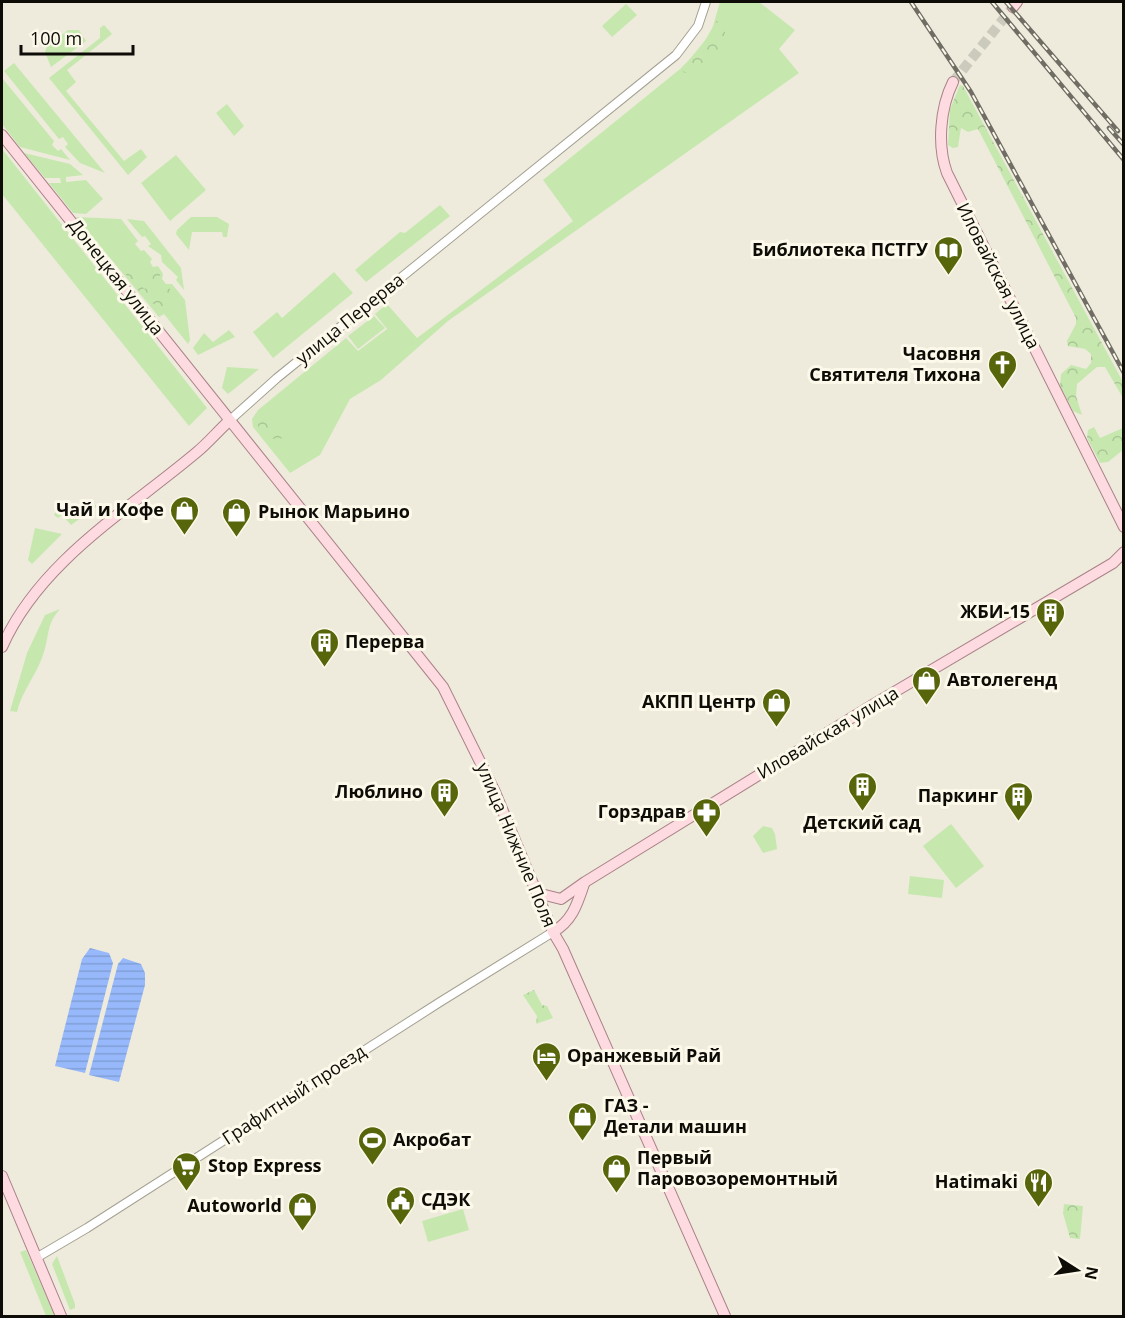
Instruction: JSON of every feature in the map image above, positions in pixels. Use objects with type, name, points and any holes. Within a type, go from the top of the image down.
[{"type":"main road","name":"Иловайская улица","points":[[953,82],[944,117],[943,163],[1124,527]]},
{"type":"main road","name":"Донецкая улица","points":[[2,135],[230,421]]},
{"type":"main road","name":"улица Перерва","points":[[2,647],[11,626],[34,593],[61,563],[198,451],[230,421]]},
{"type":"main road","name":"улица Нижние Поля","points":[[230,421],[444,687],[472,743],[553,932],[563,949],[725,1317]]},
{"type":"main road","name":"Иловайская улица","points":[[537,893],[561,899],[874,704],[1113,563],[1124,552]]},
{"type":"main road","points":[[553,932],[566,925],[575,910],[585,882]]},
{"type":"main road","points":[[2,1176],[61,1317]]},
{"type":"street","name":"улица Перерва","points":[[230,421],[277,378],[676,55],[698,26],[706,2]]},
{"type":"street","name":"Графитный проезд","points":[[36,1258],[553,932]]},
{"type":"green space","points":[[720,2],[759,2],[795,30],[779,49],[799,73],[448,321],[381,380],[350,399],[320,455],[290,473],[253,427],[252,419],[258,410],[346,338],[358,351],[387,329],[375,314],[387,304],[417,338],[573,221],[543,180],[685,65],[711,33]]},
{"type":"green space","points":[[626,4],[637,15],[612,37],[602,26]]},
{"type":"green space","points":[[716,21],[726,22],[723,54],[701,77],[683,72],[682,67],[701,48]]},
{"type":"green space","points":[[104,25],[112,34],[67,70],[76,82],[66,91],[124,161],[141,149],[147,157],[128,175],[49,78],[100,38],[100,28]]},
{"type":"green space","points":[[68,30],[79,30],[86,41],[51,67],[45,52],[47,46]]},
{"type":"green space","points":[[14,63],[105,173],[80,163],[65,147],[68,144],[63,137],[59,139],[4,71]]},
{"type":"green space","points":[[2,78],[54,141],[52,145],[58,151],[61,149],[70,160],[20,147],[2,124]]},
{"type":"green space","points":[[960,85],[963,86],[1123,382],[1123,398],[1105,367],[1097,367],[1077,384],[1076,396],[1082,415],[1073,411],[1060,386],[1061,374],[1071,365],[1086,369],[1091,363],[1091,354],[1085,349],[1068,346],[1067,341],[1076,324],[1076,318],[978,129],[968,132],[961,128],[958,147],[953,148],[948,145],[950,109]]},
{"type":"green space","points":[[227,104],[244,126],[234,136],[216,113]]},
{"type":"green space","points":[[2,149],[207,408],[189,426],[2,194]]},
{"type":"green space","points":[[24,153],[70,164],[83,175],[66,177],[66,182],[86,180],[103,199],[86,214],[73,213],[49,183],[61,183],[60,178],[45,178]]},
{"type":"green space","points":[[176,155],[206,190],[170,221],[141,183]]},
{"type":"green space","points":[[440,205],[450,216],[366,282],[355,270],[400,232],[405,233]]},
{"type":"green space","points":[[76,217],[121,219],[138,241],[135,244],[152,259],[150,262],[153,267],[158,266],[163,274],[162,279],[166,284],[172,284],[185,300],[190,340],[188,344],[164,314],[159,317]]},
{"type":"green space","points":[[191,217],[217,217],[229,224],[227,237],[223,237],[222,232],[192,232],[189,250],[176,234],[177,230]]},
{"type":"green space","points":[[127,219],[144,221],[181,268],[184,290],[176,280],[178,277],[162,262],[161,255],[148,246],[151,244],[145,236],[142,237]]},
{"type":"green space","points":[[118,254],[144,289],[152,285],[153,272],[160,274],[159,280],[164,287],[172,290],[178,297],[184,314],[153,304],[144,297],[115,260]]},
{"type":"green space","points":[[334,272],[353,293],[273,358],[253,332],[277,312],[282,318]]},
{"type":"green space","points":[[374,316],[385,328],[358,349],[348,336]]},
{"type":"green space","points":[[229,330],[235,337],[198,355],[193,348],[204,333],[213,342]]},
{"type":"green space","points":[[227,367],[259,369],[228,394],[222,388]]},
{"type":"green space","points":[[263,415],[284,429],[288,438],[270,439],[257,425]]},
{"type":"green space","points":[[1094,427],[1100,438],[1123,428],[1123,450],[1108,462],[1100,463],[1087,438],[1088,430]]},
{"type":"green space","points":[[59,505],[99,505],[71,525],[62,515],[58,518],[54,515]]},
{"type":"green space","points":[[35,528],[62,534],[32,564],[28,560]]},
{"type":"green space","points":[[60,609],[50,625],[41,660],[22,696],[17,712],[10,711],[27,653],[45,615]]},
{"type":"green space","points":[[951,824],[984,866],[956,888],[923,846]]},
{"type":"green space","points":[[763,826],[772,828],[777,849],[763,853],[753,836]]},
{"type":"green space","points":[[910,876],[944,880],[942,898],[908,894]]},
{"type":"green space","points":[[534,990],[542,1005],[547,1006],[553,1018],[536,1024],[537,1016],[523,995]]},
{"type":"green space","points":[[1064,1204],[1083,1206],[1080,1239],[1070,1238],[1063,1213]]},
{"type":"green space","points":[[463,1209],[469,1230],[428,1242],[422,1221]]},
{"type":"green space","points":[[26,1250],[55,1316],[46,1316],[20,1252]]},
{"type":"green space","points":[[57,1256],[75,1304],[75,1308],[70,1310],[52,1264]]},
{"type":"water","points":[[90,948],[109,953],[113,963],[85,1073],[55,1066],[82,959]]},
{"type":"water","points":[[123,958],[141,964],[145,973],[145,985],[119,1082],[89,1075],[118,964]]},
{"type":"tunnel","points":[[953,82],[1013,7]]},
{"type":"railway","points":[[911,2],[971,92],[1124,373]]},
{"type":"railway","points":[[992,2],[1124,160]]},
{"type":"railway","points":[[1006,2],[1118,131]]},
{"type":"railway","points":[[1109,128],[1124,145]]},
{"type":"place","name":"Библиотека ПСТГУ","points":[[949,276]]},
{"type":"place","name":"Часовня Святителя Тихона","points":[[1002,390]]},
{"type":"place","name":"Чай и Кофе","points":[[185,536]]},
{"type":"place","name":"Рынок Марьино","points":[[237,538]]},
{"type":"place","name":"ЖБИ-15","points":[[1051,638]]},
{"type":"place","name":"Перерва","points":[[324,668]]},
{"type":"place","name":"Автолегенд","points":[[926,706]]},
{"type":"place","name":"АКПП Центр","points":[[777,728]]},
{"type":"place","name":"Детский сад","points":[[862,812]]},
{"type":"place","name":"Люблино","points":[[444,818]]},
{"type":"place","name":"Паркинг","points":[[1019,822]]},
{"type":"place","name":"Горздрав","points":[[707,838]]},
{"type":"place","name":"Оранжевый Рай","points":[[546,1082]]},
{"type":"place","name":"ГАЗ - Детали машин","points":[[583,1142]]},
{"type":"place","name":"Акробат","points":[[372,1166]]},
{"type":"place","name":"Stop Express","points":[[187,1192]]},
{"type":"place","name":"Первый Паровозоремонтный","points":[[616,1194]]},
{"type":"place","name":"Hatimaki","points":[[1039,1208]]},
{"type":"place","name":"СДЭК","points":[[400,1226]]},
{"type":"place","name":"Autoworld","points":[[303,1232]]}]
